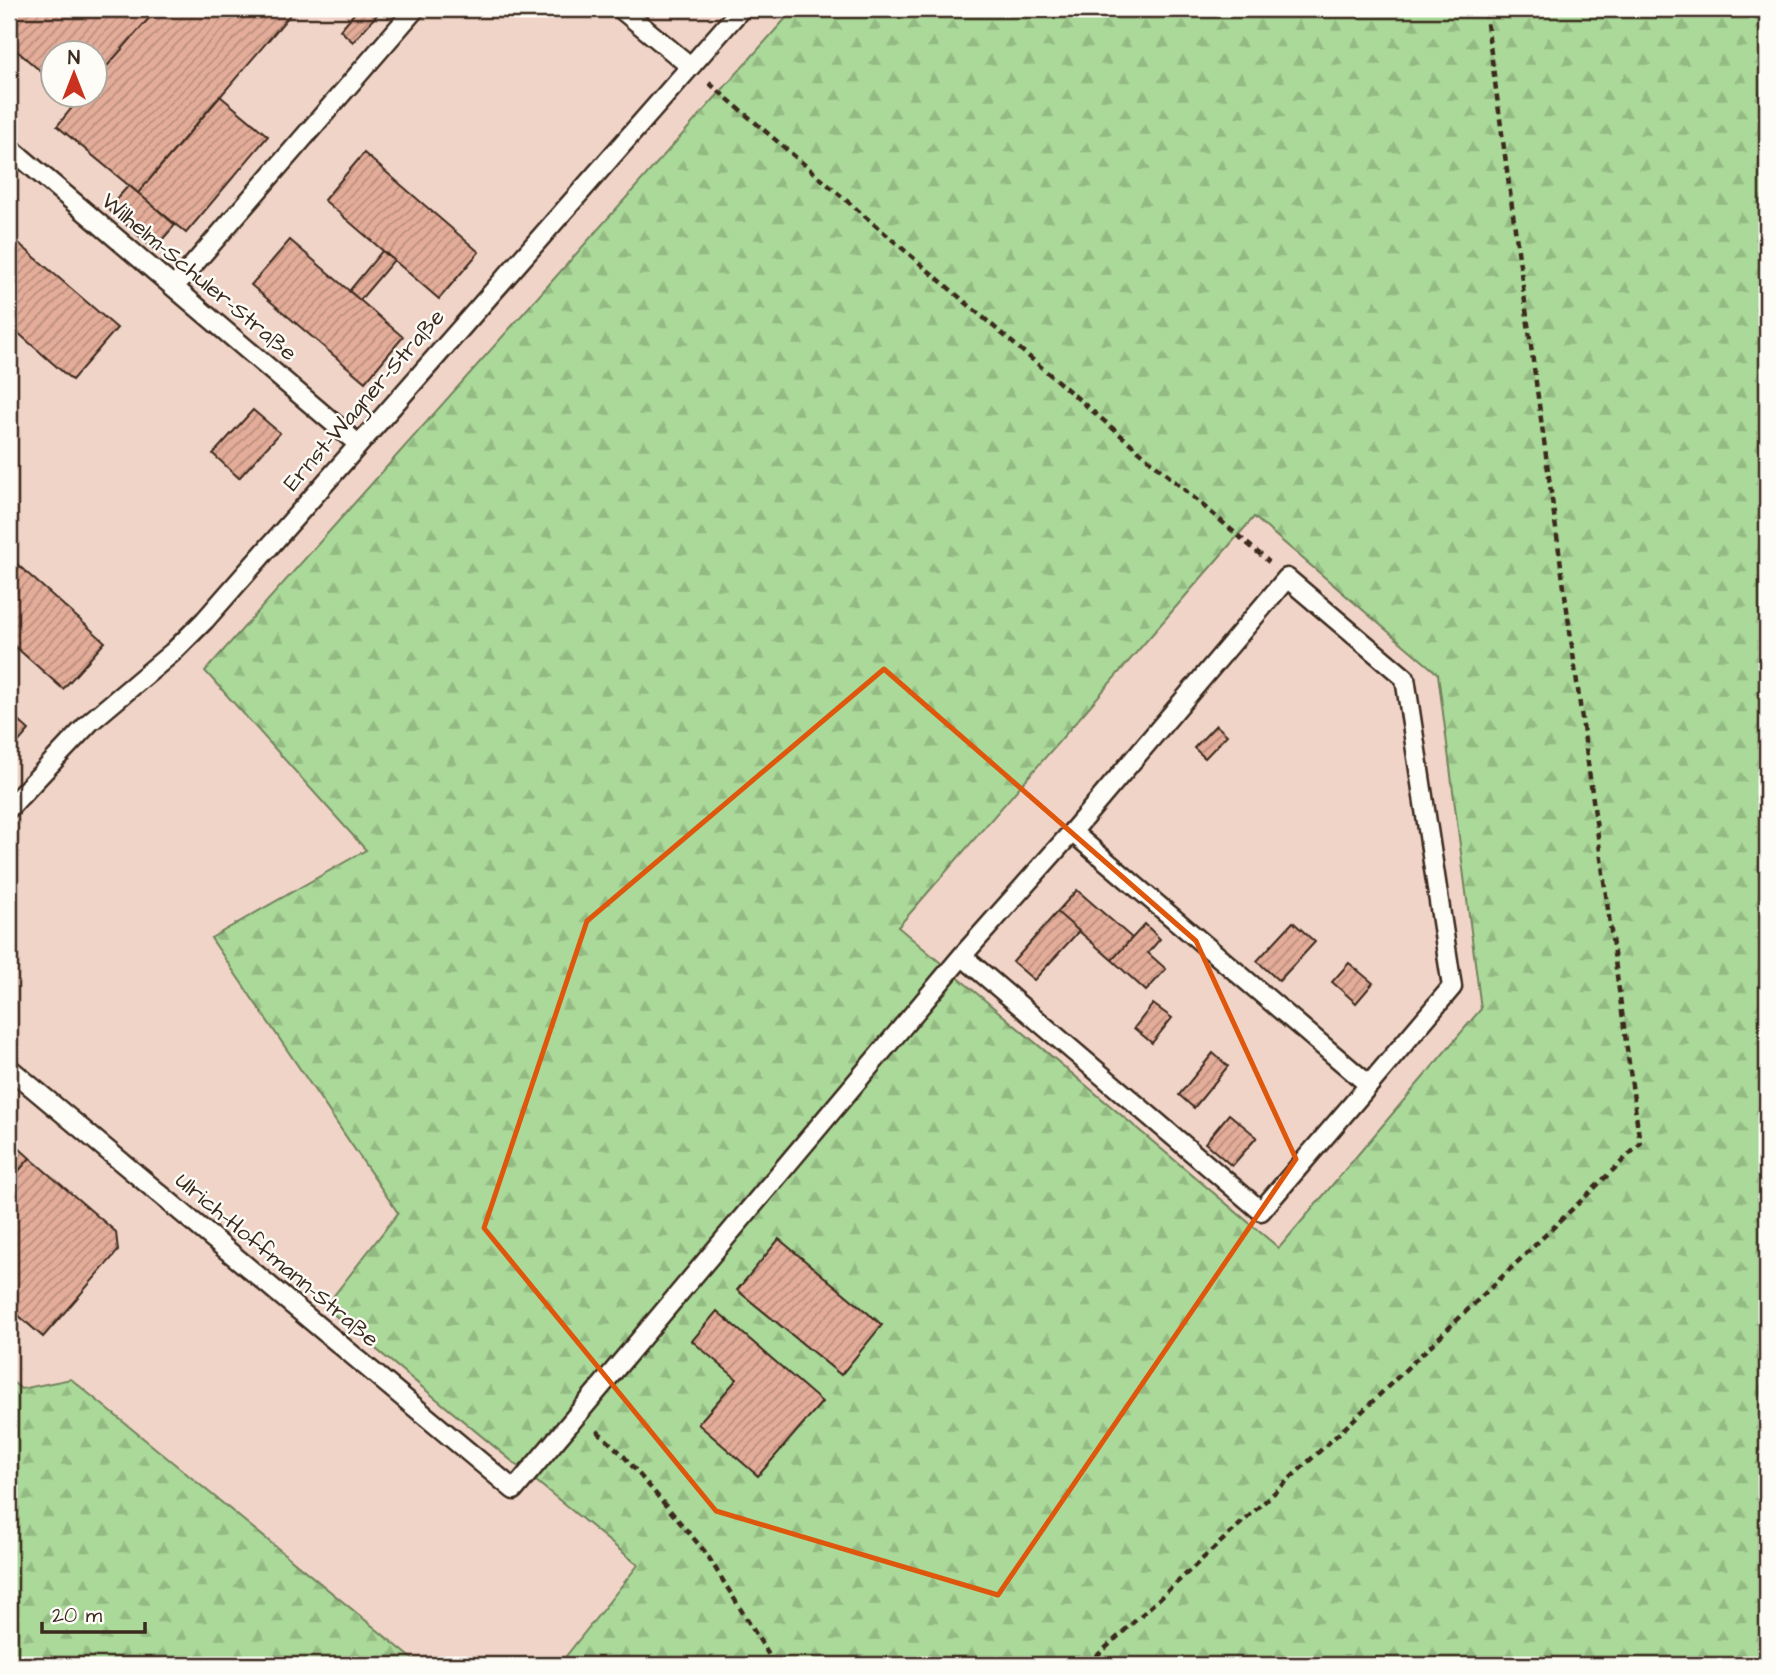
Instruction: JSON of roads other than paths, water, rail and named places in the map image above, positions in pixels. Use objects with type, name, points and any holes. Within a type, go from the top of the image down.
[{"type":"lane","points":[[173,287],[415,9]]},
{"type":"lane","points":[[621,9],[690,66]]},
{"type":"lane","name":"Ernst-Wagner-Straße","points":[[9,808],[90,722],[173,652],[205,620],[741,9]]},
{"type":"lane","name":"Wilhelm-Schuler-Straße","points":[[9,147],[358,444]]},
{"type":"lane","points":[[1287,578],[1405,678],[1452,987],[1261,1211],[962,956],[1072,832],[1287,578]]},
{"type":"lane","points":[[1072,832],[1369,1085]]},
{"type":"lane","name":"Ulrich-Hoffmann-Straße","points":[[9,1068],[514,1490],[962,956]]}]
